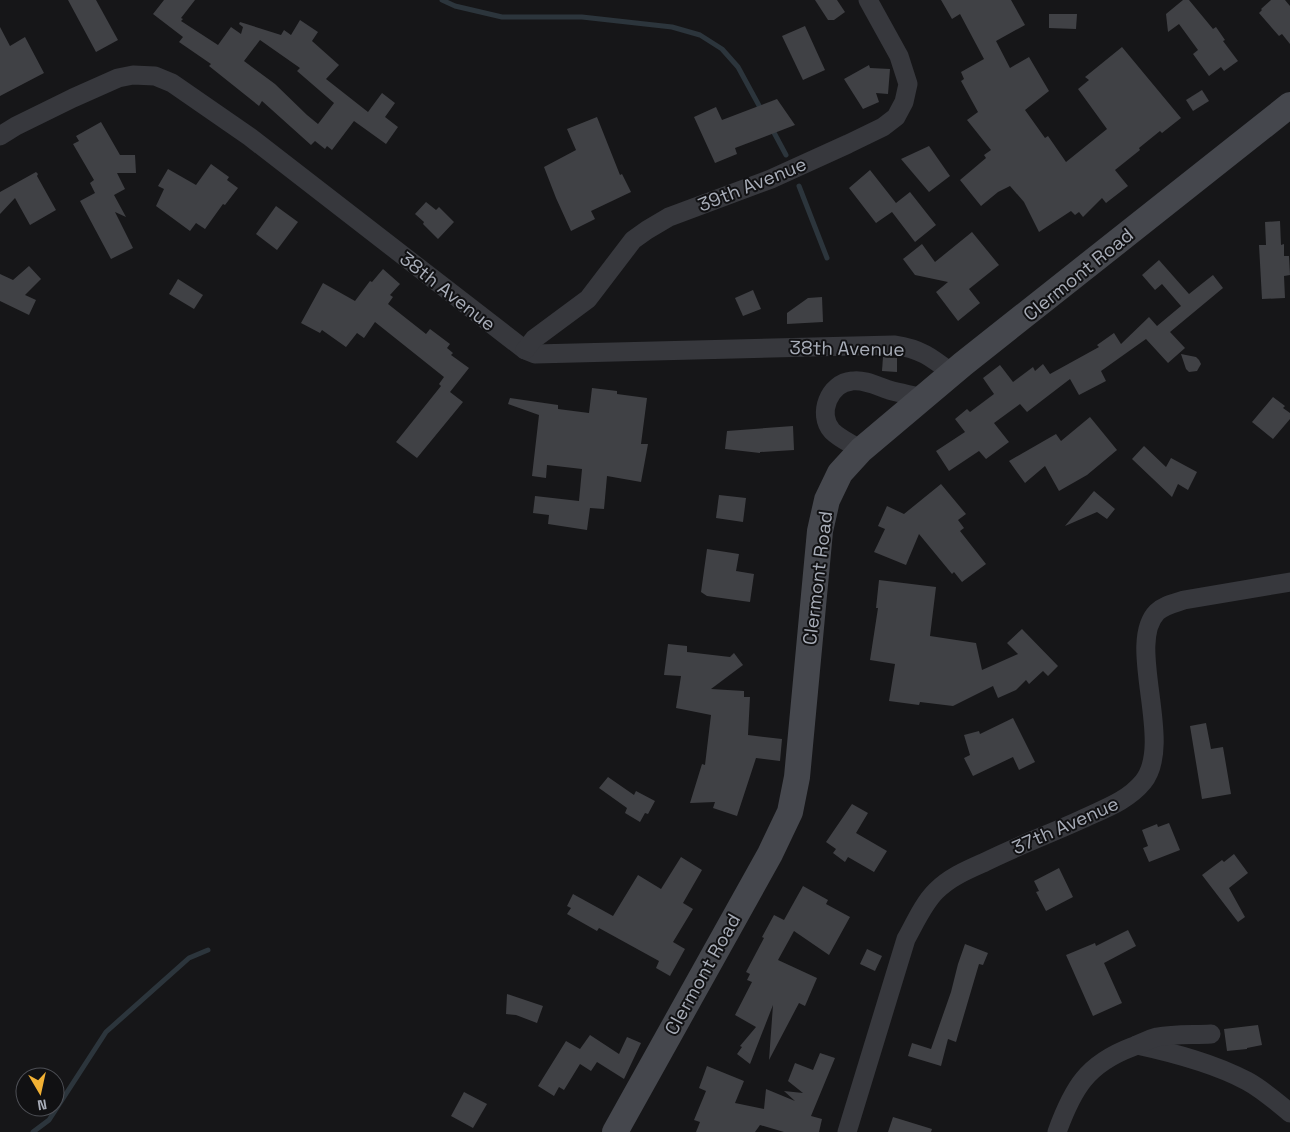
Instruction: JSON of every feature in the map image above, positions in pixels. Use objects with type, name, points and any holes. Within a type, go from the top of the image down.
[{"type":"street","name":"39th Avenue","points":[[525,350],[534,339],[588,299],[633,240],[647,230],[669,217],[771,179],[883,127],[896,117],[904,102],[908,84],[899,56],[868,0]]},
{"type":"street","name":"38th Avenue","points":[[0,136],[64,102],[118,78],[133,75],[155,76],[172,83],[250,137],[525,350],[535,354],[894,345],[917,349],[933,358],[952,374]]},
{"type":"street","name":"Clermont Road","points":[[615,1132],[770,854],[790,812],[797,777],[824,512],[827,500],[840,472],[861,450],[952,374],[1290,105]]},
{"type":"street","points":[[861,450],[831,430],[826,419],[824,412],[826,404],[836,388],[850,380],[862,381],[923,398]]},
{"type":"street","name":"37th Avenue","points":[[847,1132],[906,939],[918,916],[935,892],[952,878],[1025,842],[1118,803],[1137,790],[1148,776],[1154,757],[1154,737],[1147,644],[1149,625],[1156,613],[1168,605],[1184,600],[1290,582]]},
{"type":"street","points":[[1058,1132],[1075,1091],[1084,1076],[1115,1053],[1157,1038],[1211,1034]]},
{"type":"street","points":[[1136,1045],[1161,1050],[1216,1068],[1248,1081],[1290,1113]]},
{"type":"building","points":[[68,0],[96,0],[118,40],[96,52]]},
{"type":"building","points":[[164,0],[195,0],[181,18],[183,19],[181,21],[218,45],[231,27],[241,34],[243,27],[239,24],[240,22],[281,35],[284,30],[291,35],[300,20],[318,32],[312,41],[339,65],[326,79],[368,112],[382,93],[395,103],[385,117],[398,127],[386,144],[354,121],[332,150],[327,146],[325,149],[315,141],[311,145],[262,101],[259,106],[209,66],[211,64],[179,42],[183,37],[153,14]],"holes":[[[260,40],[300,68],[297,71],[334,103],[318,124],[275,84],[244,61]]]},
{"type":"building","points":[[815,0],[837,0],[845,12],[834,20],[828,20]]},
{"type":"building","points":[[941,0],[1011,0],[1025,25],[996,41],[1010,68],[1029,57],[1049,91],[1025,110],[1045,138],[1048,136],[1066,162],[1107,129],[1078,89],[1089,80],[1085,77],[1122,47],[1181,118],[1162,133],[1160,131],[1115,170],[1128,186],[1106,203],[1102,198],[1083,217],[1079,212],[1075,215],[1071,211],[1039,232],[1024,202],[1010,186],[998,192],[981,206],[960,180],[986,158],[984,155],[991,150],[967,120],[978,112],[961,81],[964,79],[961,72],[984,59],[960,14],[952,19]]},
{"type":"building","points":[[1183,0],[1189,0],[1213,29],[1216,27],[1225,40],[1223,41],[1238,61],[1224,71],[1221,67],[1209,76],[1193,54],[1198,50],[1179,24],[1168,32],[1166,14]]},
{"type":"building","points":[[1271,0],[1285,0],[1290,6],[1290,44],[1282,34],[1279,36],[1259,13]]},
{"type":"building","points":[[1049,14],[1077,14],[1076,29],[1049,28]]},
{"type":"building","points":[[805,26],[825,70],[803,80],[782,36]]},
{"type":"building","points":[[0,27],[10,46],[25,37],[44,73],[0,96]]},
{"type":"building","points":[[869,65],[870,68],[890,69],[888,94],[876,93],[879,102],[863,109],[844,79]]},
{"type":"building","points":[[1202,90],[1209,101],[1193,111],[1186,100]]},
{"type":"building","points":[[777,99],[795,125],[735,148],[737,154],[715,163],[694,117],[716,107],[722,120]]},
{"type":"building","points":[[597,117],[620,175],[622,174],[631,192],[591,211],[595,219],[571,231],[544,167],[576,150],[567,129]]},
{"type":"building","points":[[101,122],[120,155],[135,155],[136,173],[117,173],[125,189],[114,195],[126,217],[115,212],[133,248],[111,259],[80,201],[95,193],[90,183],[94,180],[73,144],[79,141],[76,136]]},
{"type":"building","points":[[929,146],[950,176],[929,192],[901,159]]},
{"type":"building","points":[[211,164],[229,177],[227,180],[238,188],[225,205],[223,204],[205,229],[196,223],[190,231],[156,206],[164,189],[158,186],[168,169],[196,185]]},
{"type":"building","points":[[870,170],[896,203],[910,192],[936,225],[915,242],[892,212],[876,223],[849,188]]},
{"type":"building","points":[[36,172],[56,210],[30,225],[15,198],[0,214],[0,192]]},
{"type":"building","points":[[426,202],[436,210],[439,207],[454,222],[438,239],[415,214]]},
{"type":"building","points":[[276,206],[298,222],[277,250],[256,234]]},
{"type":"building","points":[[1280,221],[1281,245],[1284,244],[1284,256],[1289,256],[1290,275],[1284,276],[1285,298],[1262,299],[1259,245],[1266,245],[1265,222]]},
{"type":"building","points":[[972,232],[999,265],[969,289],[980,303],[958,321],[936,292],[948,282],[915,275],[903,259],[922,244],[935,262]]},
{"type":"building","points":[[1159,260],[1189,294],[1213,275],[1223,288],[1170,332],[1185,348],[1168,363],[1146,339],[1101,371],[1106,381],[1079,395],[1070,379],[1027,412],[1020,404],[994,423],[1009,442],[986,459],[979,451],[949,471],[936,451],[965,432],[955,419],[967,409],[970,412],[994,394],[983,378],[1000,365],[1013,382],[1033,367],[1035,371],[1043,364],[1050,374],[1099,347],[1097,345],[1114,333],[1121,344],[1149,317],[1157,326],[1181,306],[1162,284],[1155,290],[1142,275]]},
{"type":"building","points":[[29,266],[41,279],[25,295],[36,300],[29,315],[0,301],[0,274],[13,280]]},
{"type":"building","points":[[383,269],[400,284],[390,295],[393,297],[388,304],[426,334],[430,329],[450,344],[447,348],[453,353],[451,355],[469,368],[450,392],[463,402],[417,458],[396,442],[441,386],[439,384],[444,377],[375,322],[364,338],[357,333],[346,347],[322,330],[320,333],[301,323],[323,283],[355,301],[370,281],[372,282]]},
{"type":"building","points":[[178,279],[203,295],[194,309],[169,294]]},
{"type":"building","points":[[753,290],[761,309],[743,316],[735,298]]},
{"type":"building","points":[[822,297],[823,322],[787,324],[787,313],[808,298]]},
{"type":"building","points":[[1181,354],[1196,357],[1199,360],[1201,364],[1197,371],[1189,372],[1186,369]]},
{"type":"building","points":[[883,357],[897,358],[897,372],[882,371]]},
{"type":"building","points":[[592,388],[617,391],[617,394],[647,398],[641,444],[648,444],[641,482],[607,476],[604,509],[590,508],[587,530],[548,524],[549,515],[533,513],[535,496],[579,501],[582,469],[547,465],[546,478],[532,476],[539,415],[508,404],[510,398],[558,405],[558,409],[589,413]]},
{"type":"building","points":[[1273,397],[1285,406],[1283,408],[1290,413],[1290,419],[1273,439],[1252,422]]},
{"type":"building","points":[[1090,417],[1117,450],[1087,475],[1059,491],[1045,466],[1025,483],[1009,461],[1056,434],[1061,441]]},
{"type":"building","points":[[793,426],[794,450],[760,453],[725,449],[727,431]]},
{"type":"building","points":[[1144,446],[1166,467],[1171,458],[1197,472],[1188,490],[1178,484],[1172,497],[1132,459]]},
{"type":"building","points":[[941,484],[966,514],[958,520],[964,528],[960,531],[986,564],[962,582],[954,572],[952,574],[919,534],[906,565],[874,552],[885,529],[878,526],[887,506],[904,514]]},
{"type":"building","points":[[1094,491],[1115,509],[1107,519],[1097,512],[1065,526]]},
{"type":"building","points":[[719,495],[746,498],[743,522],[716,518]]},
{"type":"building","points":[[707,549],[739,554],[736,571],[754,574],[750,602],[707,596],[701,592]]},
{"type":"building","points":[[879,580],[936,587],[930,636],[976,643],[982,670],[1018,654],[1007,643],[1022,629],[1058,666],[1048,676],[1043,671],[1029,684],[1026,680],[1016,690],[998,698],[993,686],[953,706],[920,702],[919,705],[889,701],[895,664],[870,660],[878,608],[876,608]]},
{"type":"building","points":[[668,644],[687,646],[687,652],[730,657],[734,653],[743,665],[711,689],[744,691],[744,697],[750,697],[748,735],[782,739],[780,761],[756,758],[737,816],[713,808],[715,802],[690,803],[702,764],[705,765],[711,715],[676,708],[681,676],[664,675]]},
{"type":"building","points":[[1013,718],[1035,762],[1019,770],[1013,757],[973,776],[964,758],[970,755],[964,735],[979,731],[980,734]]},
{"type":"building","points":[[1206,723],[1211,749],[1223,747],[1231,794],[1202,799],[1190,726]]},
{"type":"building","points":[[608,777],[634,795],[636,791],[655,801],[648,814],[645,813],[640,822],[625,813],[627,808],[599,788]]},
{"type":"building","points":[[852,804],[868,813],[856,833],[887,851],[874,872],[848,857],[845,862],[833,853],[836,849],[826,842]]},
{"type":"building","points":[[1169,823],[1180,850],[1149,862],[1143,848],[1148,846],[1142,830],[1157,824],[1158,827]]},
{"type":"building","points":[[1234,854],[1248,873],[1229,888],[1245,917],[1238,922],[1202,875],[1222,860],[1224,862]]},
{"type":"building","points":[[681,857],[702,870],[683,903],[693,909],[673,942],[685,949],[670,976],[656,968],[659,961],[599,928],[597,931],[567,914],[571,908],[567,906],[573,894],[613,916],[638,875],[661,889]]},
{"type":"building","points":[[1059,868],[1073,897],[1046,911],[1036,892],[1039,891],[1034,881]]},
{"type":"building","points":[[803,886],[828,900],[826,904],[850,917],[829,955],[794,931],[778,960],[817,978],[805,1006],[799,1003],[769,1060],[773,1005],[750,1064],[737,1054],[742,1047],[740,1046],[756,1027],[735,1015],[752,982],[747,980],[750,974],[746,972],[774,915],[784,920]]},
{"type":"building","points":[[1128,930],[1136,946],[1104,963],[1122,1003],[1093,1016],[1066,955],[1095,943],[1096,946]]},
{"type":"building","points":[[965,944],[988,953],[983,965],[979,964],[956,1042],[948,1039],[941,1066],[908,1056],[912,1043],[931,1049]]},
{"type":"building","points":[[867,949],[882,956],[875,971],[860,964]]},
{"type":"building","points":[[507,994],[543,1006],[537,1023],[516,1015],[506,1014]]},
{"type":"building","points":[[1258,1025],[1262,1045],[1227,1051],[1224,1029]]},
{"type":"building","points":[[590,1035],[619,1054],[627,1037],[641,1043],[624,1079],[597,1062],[591,1071],[580,1064],[564,1090],[559,1087],[554,1096],[538,1086],[566,1041],[580,1049]]},
{"type":"building","points":[[820,1053],[835,1058],[811,1116],[822,1119],[819,1132],[784,1132],[760,1125],[755,1132],[696,1132],[700,1122],[694,1120],[706,1091],[699,1088],[707,1066],[744,1081],[735,1103],[764,1109],[766,1089],[795,1101],[784,1091],[803,1093],[788,1081],[795,1063],[813,1070]]},
{"type":"building","points":[[464,1092],[487,1104],[473,1128],[451,1116]]},
{"type":"building","points":[[893,1117],[932,1129],[931,1132],[888,1132]]},
{"type":"waterway","points":[[442,0],[455,6],[502,17],[582,17],[672,27],[700,35],[722,49],[738,67],[762,111]]},
{"type":"waterway","points":[[771,127],[786,155]]},
{"type":"waterway","points":[[799,186],[827,258]]},
{"type":"waterway","points":[[33,1132],[49,1120],[106,1032],[189,958],[208,950]]}]
